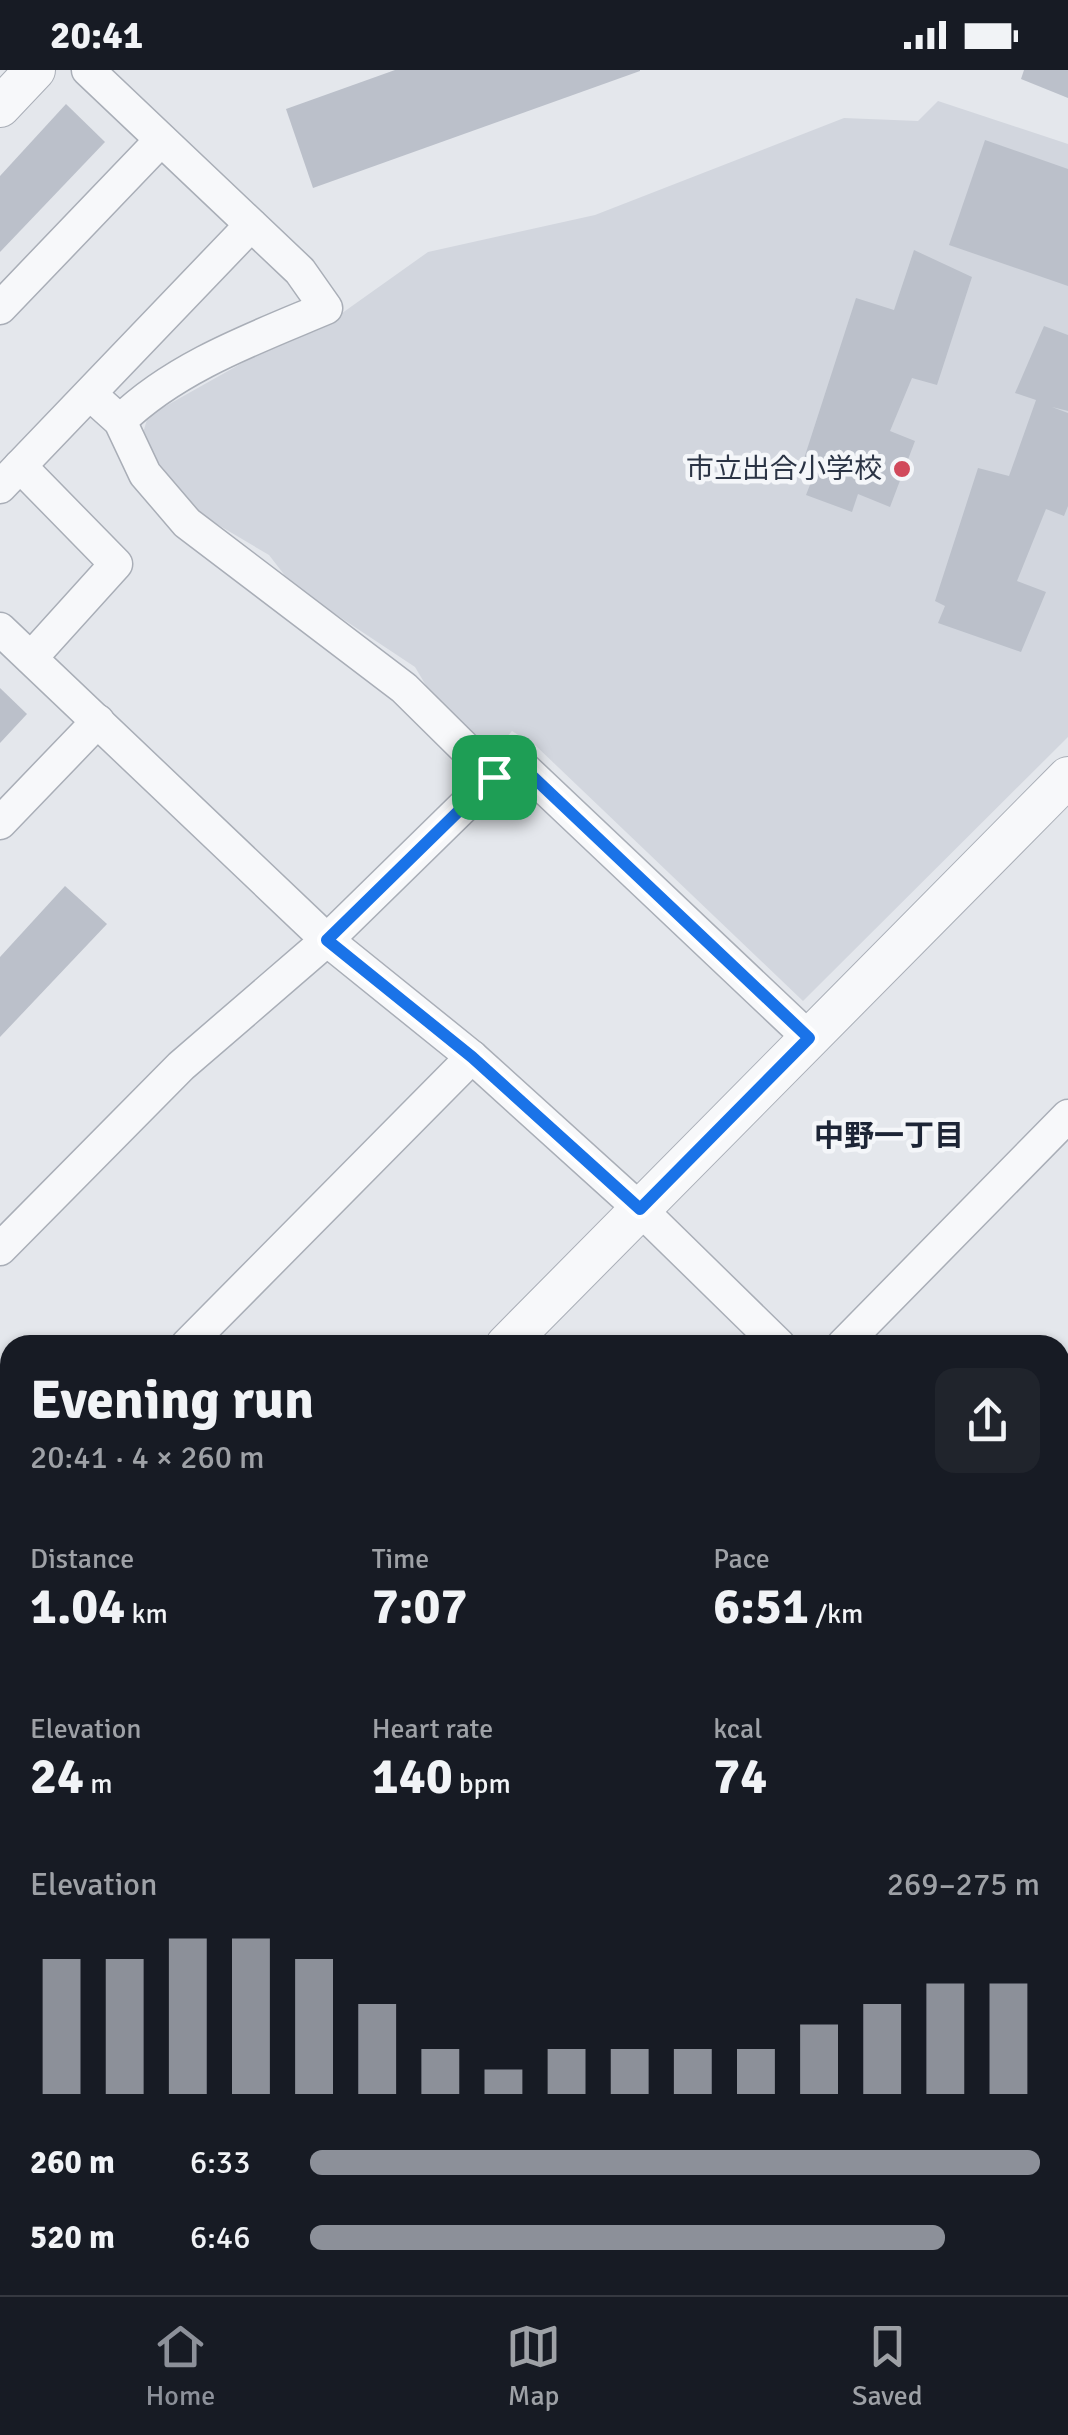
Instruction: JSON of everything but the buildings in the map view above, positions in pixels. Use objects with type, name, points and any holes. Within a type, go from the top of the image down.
[{"type":"street","points":[[0,107],[35,70]]},
{"type":"street","points":[[88,70],[300,271],[326,308],[237,345],[140,401],[120,421]]},
{"type":"street","points":[[0,308],[162,140]]},
{"type":"street","points":[[31,658],[116,564],[10,477],[252,225]]},
{"type":"street","points":[[90,394],[120,421],[145,474],[187,523],[404,688],[494,777]]},
{"type":"street","points":[[0,630],[327,940],[472,1057],[640,1209],[769,1335]]},
{"type":"street","points":[[0,823],[98,722]]},
{"type":"street","points":[[0,1248],[182,1066],[327,940],[513,758],[809,1038]]},
{"type":"street","points":[[516,1335],[1068,777]]},
{"type":"street","points":[[197,1335],[472,1057]]},
{"type":"street","points":[[853,1335],[1068,1116]]},
{"type":"shaded area","points":[[938,101],[1068,144],[1068,737],[803,1001],[536,746],[512,731],[501,744],[484,746],[434,699],[415,667],[293,586],[269,555],[198,513],[141,440],[148,416],[313,323],[338,316],[428,252],[595,215],[844,118],[918,121]]},
{"type":"place","name":"市立出合小学校","points":[[902,469]]},
{"type":"district","name":"中野一丁目","points":[[889,1136]]},
{"type":"route","points":[[513,758],[809,1038],[640,1209],[472,1057],[327,940],[494,777],[513,758]]}]
